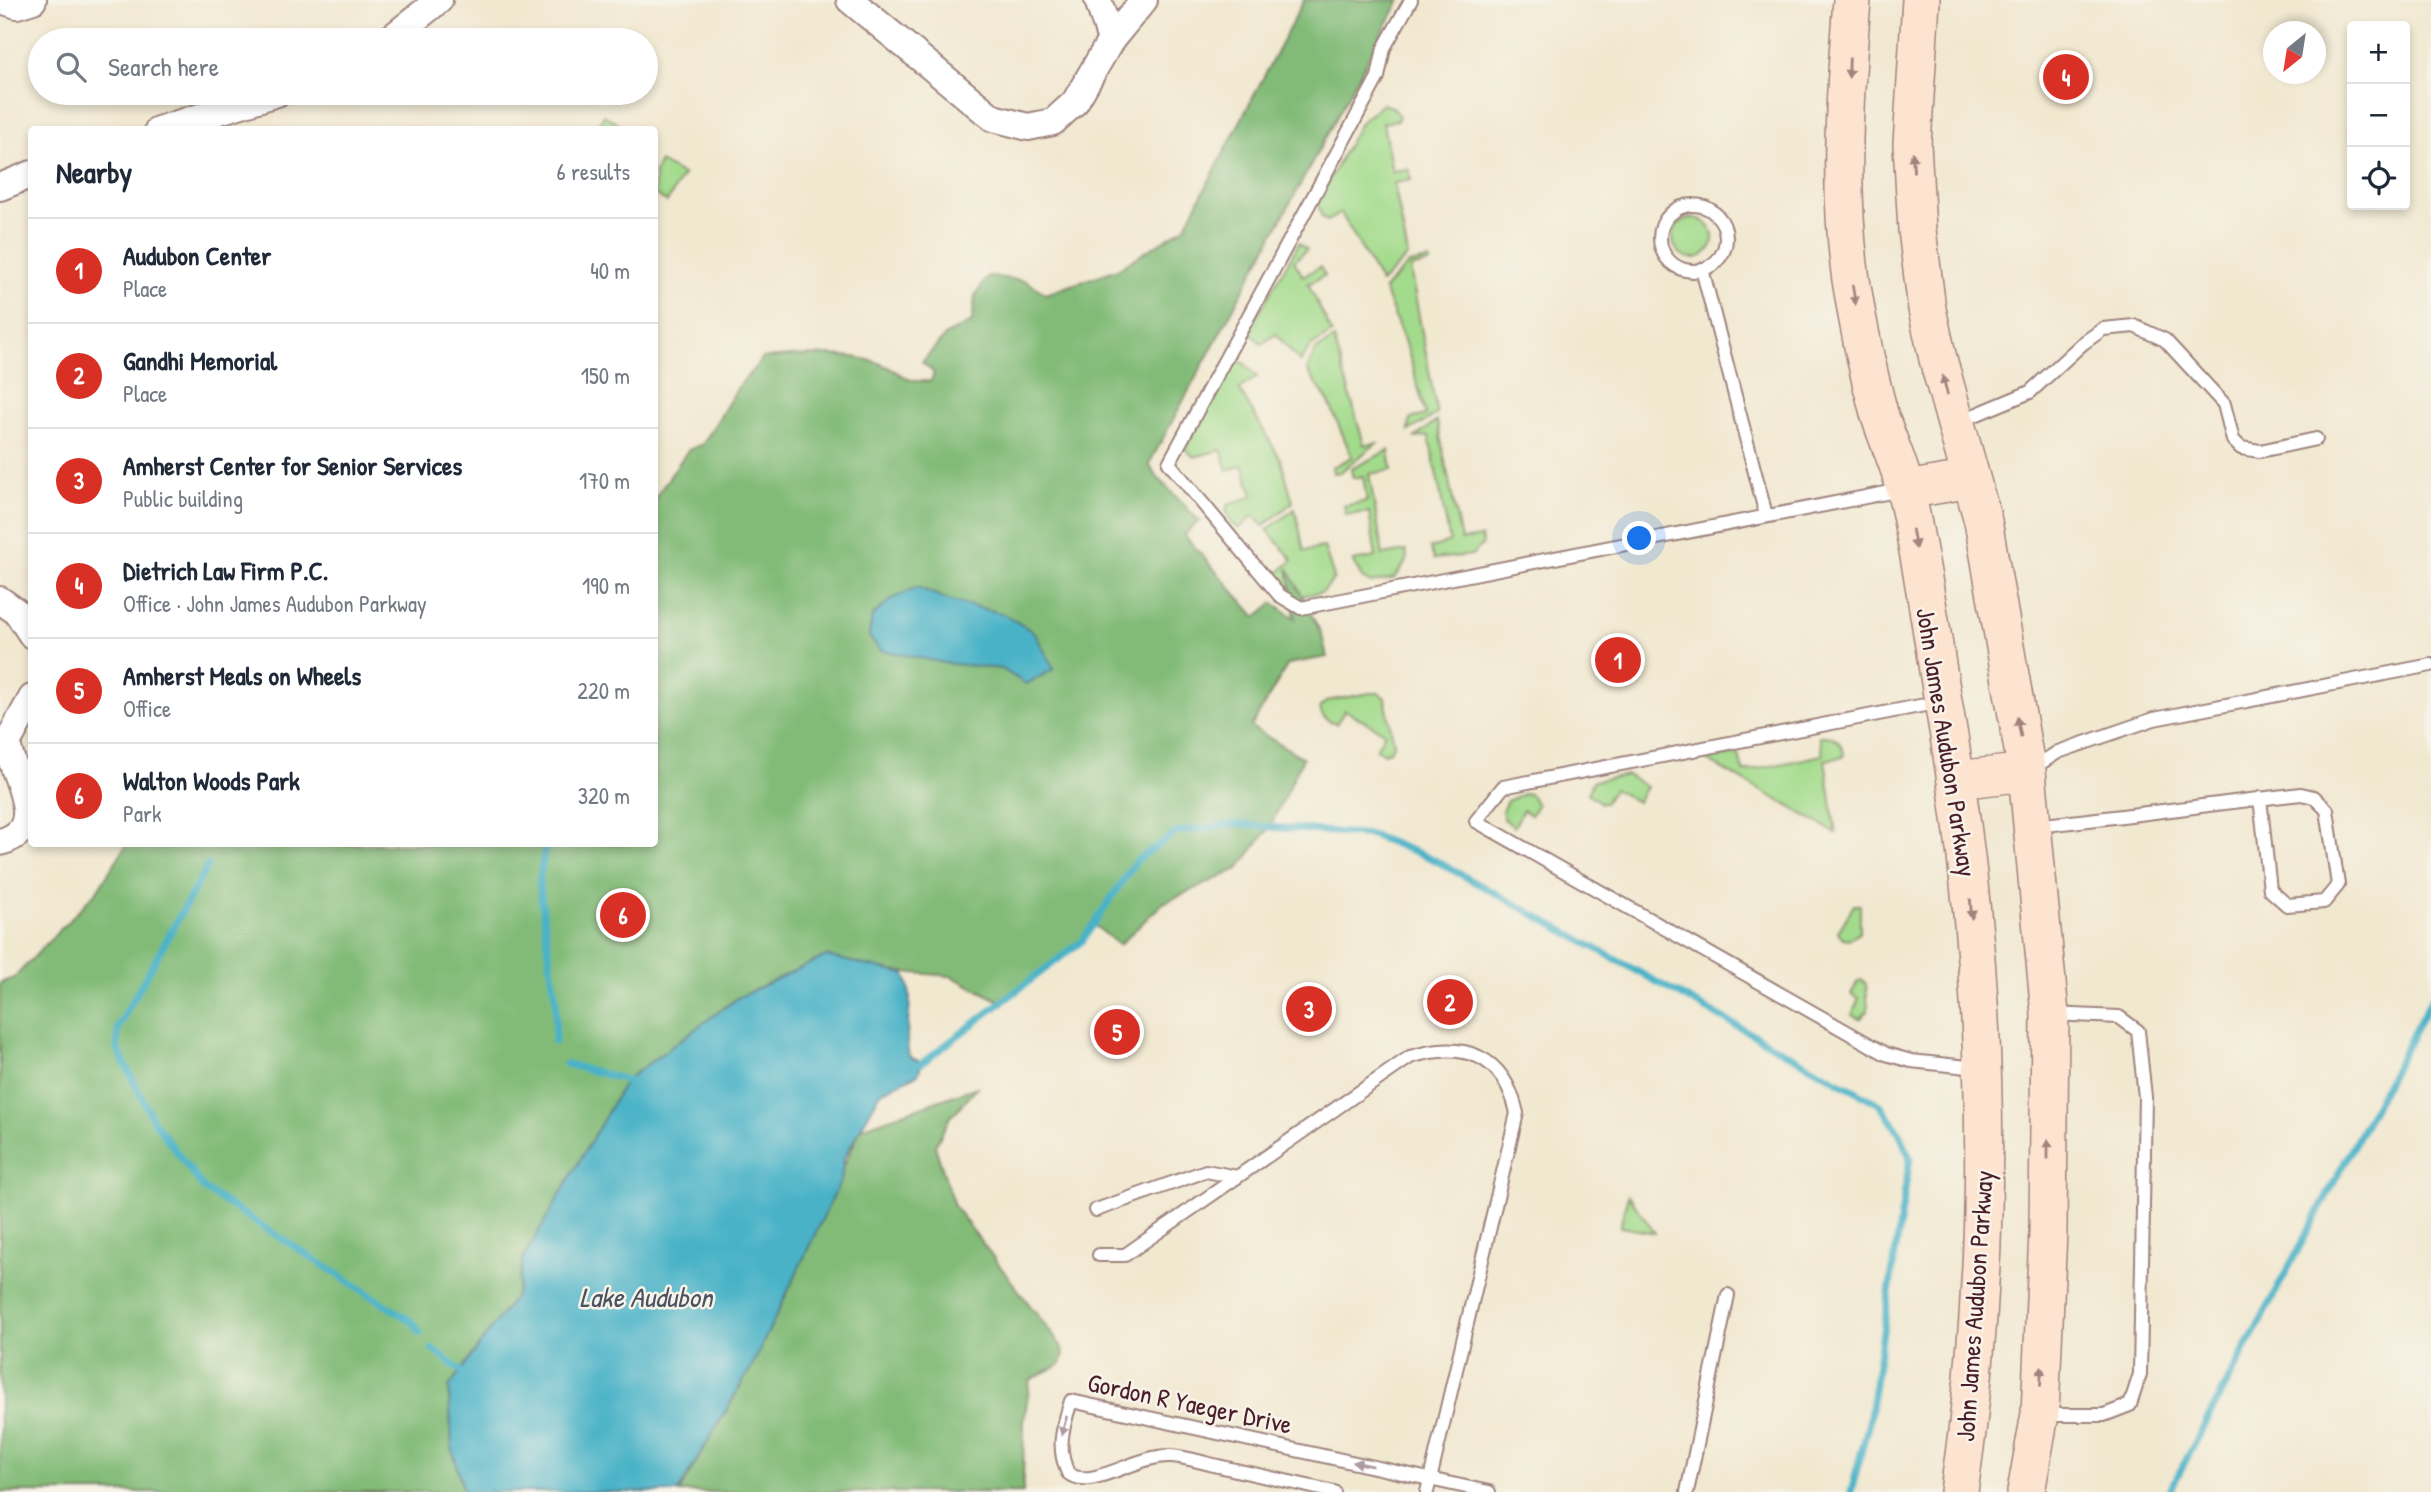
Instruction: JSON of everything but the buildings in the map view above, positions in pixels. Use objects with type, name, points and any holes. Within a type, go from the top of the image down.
[{"type":"main road","name":"John James Audubon Parkway","points":[[1852,0],[1846,157],[1846,227],[1851,277],[1862,346],[1874,393],[1906,489],[1957,780],[1966,848],[1984,1068],[1984,1195],[1971,1384],[1959,1492]]},
{"type":"main road","points":[[1921,0],[1912,144],[1917,230],[1927,309],[1955,424],[1983,521],[2027,772],[2050,1014],[2048,1231],[2040,1415],[2026,1492]]},
{"type":"main road","points":[[1906,489],[1970,479]]},
{"type":"main road","points":[[1957,780],[2027,772]]},
{"type":"street","points":[[1,0],[17,5],[33,0]]},
{"type":"street","points":[[404,28],[439,0]]},
{"type":"street","points":[[849,0],[993,118],[1028,127],[1053,122],[1075,102],[1111,40],[1144,0]]},
{"type":"street","points":[[1098,0],[1111,40]]},
{"type":"street","points":[[171,126],[238,105]]},
{"type":"street","points":[[0,187],[28,176]]},
{"type":"street","points":[[0,600],[17,612],[28,629]]},
{"type":"street","points":[[0,842],[20,830],[27,814],[25,797],[3,746],[28,705]]},
{"type":"lane","points":[[1411,0],[1384,48],[1378,77],[1169,463],[1279,595],[1301,608],[1906,489]]},
{"type":"lane","points":[[1698,205],[1710,209],[1720,219],[1725,232],[1723,251],[1714,263],[1702,269],[1682,268],[1670,261],[1662,250],[1660,236],[1663,223],[1672,212],[1684,206],[1698,205]]},
{"type":"lane","points":[[1702,269],[1766,515]]},
{"type":"lane","points":[[1955,424],[2030,392],[2082,344],[2103,329],[2134,326],[2165,340],[2224,404],[2233,440],[2241,449],[2260,451],[2316,439]]},
{"type":"lane","points":[[2027,772],[2058,752],[2154,719],[2431,665]]},
{"type":"lane","points":[[1943,701],[1503,787],[1476,821],[1886,1054],[1911,1061],[1984,1068]]},
{"type":"lane","points":[[2033,826],[2301,794],[2314,797],[2328,810],[2338,885],[2324,902],[2287,905],[2270,890],[2260,799]]},
{"type":"lane","points":[[2040,1415],[2104,1415],[2130,1405],[2140,1374],[2145,1097],[2138,1031],[2119,1017],[2050,1014]]},
{"type":"lane","points":[[1099,1255],[1125,1255],[1410,1057],[1435,1049],[1466,1051],[1493,1065],[1511,1088],[1517,1113],[1427,1492]]},
{"type":"lane","points":[[1096,1210],[1206,1171],[1237,1177]]},
{"type":"lane","points":[[1688,1492],[1728,1295]]},
{"type":"lane","name":"Gordon R Yaeger Drive","points":[[1334,1492],[1169,1455],[1140,1463],[1120,1479],[1093,1491],[1083,1488],[1071,1479],[1061,1456],[1060,1441],[1070,1401],[1489,1492]]},
{"type":"green space","points":[[1304,0],[1400,0],[1149,464],[1156,476],[1199,521],[1184,535],[1256,617],[1273,603],[1295,618],[1288,568],[1322,635],[1327,657],[1288,664],[1251,727],[1303,758],[1270,827],[1238,869],[1163,903],[1119,945],[1093,924],[1082,941],[1002,1002],[951,976],[891,971],[826,956],[737,998],[627,1080],[523,1259],[517,1293],[449,1387],[452,1447],[464,1492],[0,1492],[0,983],[14,978],[97,891],[125,847],[658,847],[658,494],[688,450],[703,444],[738,387],[763,358],[823,355],[868,360],[889,367],[909,379],[931,381],[934,373],[922,362],[946,335],[972,322],[975,296],[988,276],[1026,281],[1046,294],[1118,269],[1185,227]]},
{"type":"green space","points":[[1382,104],[1393,107],[1399,116],[1397,120],[1383,123],[1392,171],[1409,169],[1411,180],[1394,183],[1408,256],[1381,283],[1341,213],[1327,221],[1322,217],[1317,202],[1360,123]]},
{"type":"green space","points":[[604,115],[622,126],[598,126]]},
{"type":"green space","points":[[660,162],[683,175],[667,202],[658,196]]},
{"type":"green space","points":[[1693,218],[1707,224],[1713,238],[1707,252],[1693,258],[1679,252],[1673,238],[1679,224]]},
{"type":"green space","points":[[1299,243],[1307,249],[1294,261],[1303,276],[1320,267],[1325,275],[1308,284],[1332,333],[1310,347],[1300,362],[1276,334],[1262,344],[1251,334],[1250,328]]},
{"type":"green space","points":[[1429,260],[1430,263],[1410,268],[1437,414],[1409,431],[1410,419],[1426,415],[1408,351],[1384,289],[1409,264]]},
{"type":"green space","points":[[1334,339],[1364,445],[1377,443],[1340,472],[1333,473],[1332,467],[1352,457],[1329,402],[1307,370],[1315,351]]},
{"type":"green space","points":[[1231,363],[1244,363],[1257,377],[1239,389],[1281,460],[1293,502],[1263,526],[1254,515],[1239,529],[1231,522],[1226,510],[1228,505],[1253,496],[1243,465],[1228,470],[1221,450],[1194,457],[1185,449]]},
{"type":"green space","points":[[1437,421],[1461,540],[1481,537],[1483,544],[1472,555],[1434,559],[1430,548],[1450,542],[1429,436],[1414,438]]},
{"type":"green space","points":[[1389,450],[1392,470],[1369,474],[1383,555],[1406,551],[1407,560],[1395,578],[1371,583],[1362,578],[1353,561],[1376,557],[1369,512],[1346,515],[1344,506],[1367,501],[1363,476],[1353,478],[1351,469]]},
{"type":"green space","points":[[1295,509],[1304,551],[1324,547],[1334,578],[1323,592],[1301,596],[1278,579],[1278,573],[1293,560],[1267,530]]},
{"type":"green space","points":[[1379,693],[1385,698],[1394,744],[1390,751],[1383,753],[1376,749],[1385,733],[1345,710],[1336,724],[1325,718],[1320,707],[1327,701]]},
{"type":"green space","points":[[1819,736],[1836,739],[1844,754],[1843,757],[1825,760],[1836,833],[1705,759],[1739,755],[1743,772],[1823,755]]},
{"type":"green space","points":[[1627,775],[1646,787],[1637,802],[1614,789],[1605,803],[1588,794],[1593,781]]},
{"type":"green space","points":[[1525,793],[1531,795],[1537,805],[1531,815],[1523,810],[1514,827],[1504,819],[1502,811],[1507,801]]},
{"type":"green space","points":[[1854,905],[1860,905],[1860,931],[1850,939],[1843,938],[1838,932]]},
{"type":"green space","points":[[1862,980],[1866,984],[1868,1011],[1860,1019],[1852,1015],[1859,998],[1851,994],[1858,981]]},
{"type":"green space","points":[[977,1087],[949,1119],[935,1146],[954,1206],[1061,1346],[1064,1354],[1061,1364],[1030,1380],[1024,1421],[1023,1492],[679,1492],[752,1366],[861,1128]]},
{"type":"green space","points":[[1628,1195],[1655,1233],[1620,1227]]},
{"type":"water","points":[[917,587],[951,601],[1001,613],[1034,632],[1054,669],[1026,684],[1002,669],[945,663],[880,650],[869,637],[872,616],[892,599]]},
{"type":"water","name":"Lake Audubon","points":[[826,956],[905,974],[910,995],[907,1034],[909,1056],[922,1063],[918,1074],[881,1092],[844,1158],[841,1180],[752,1366],[678,1492],[464,1492],[452,1447],[449,1387],[517,1293],[523,1259],[626,1080],[739,997]]},
{"type":"waterway","points":[[922,1063],[1082,941],[1137,860],[1177,832],[1234,824],[1371,835],[1431,858],[1881,1105],[1900,1134],[1910,1158],[1869,1422],[1851,1492]]},
{"type":"waterway","points":[[545,847],[539,883],[556,1003],[555,1042]]},
{"type":"waterway","points":[[208,865],[118,1027],[117,1048],[153,1120],[204,1189],[414,1323],[420,1333]]},
{"type":"waterway","points":[[2169,1492],[2431,1000]]},
{"type":"waterway","points":[[566,1064],[626,1080]]},
{"type":"waterway","points":[[432,1349],[461,1371]]},
{"type":"place","name":"Dietrich Law Firm P.C.","points":[[2066,77]]},
{"type":"place","name":"Audubon Center","points":[[1618,660]]},
{"type":"place","name":"Walton Woods Park","points":[[623,915]]},
{"type":"place","name":"Gandhi Memorial","points":[[1450,1002]]},
{"type":"place","name":"Amherst Center for Senior Services","points":[[1309,1009]]},
{"type":"place","name":"Amherst Meals on Wheels","points":[[1117,1032]]}]
